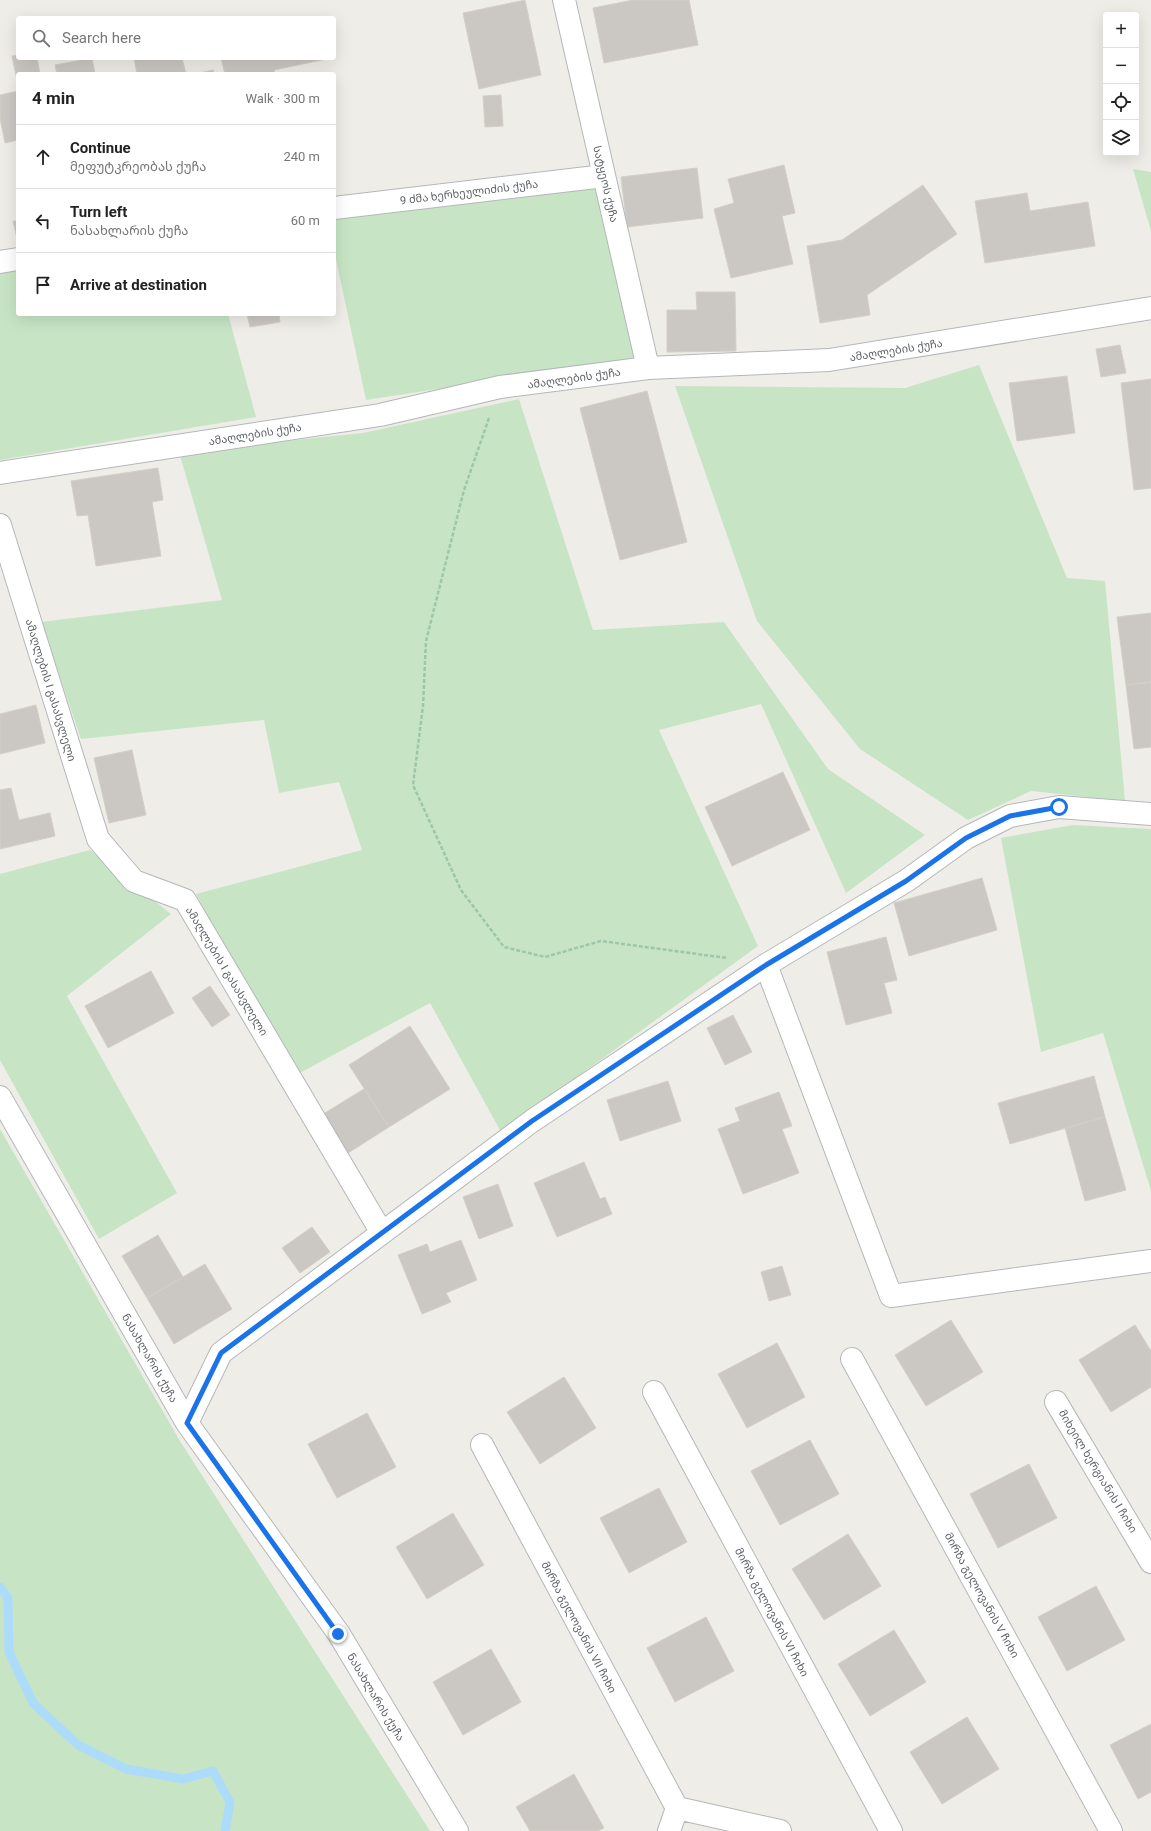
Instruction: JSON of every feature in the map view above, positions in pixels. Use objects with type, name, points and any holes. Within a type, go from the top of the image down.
[{"type":"street","name":"სატყეოს ქუჩა","points":[[564,0],[648,368]]},
{"type":"street","name":"9 ძმა ხერხეულიძის ქუჩა","points":[[336,208],[604,176]]},
{"type":"street","points":[[0,262],[16,259]]},
{"type":"street","name":"ამაღლების ქუჩა","points":[[0,473],[380,415],[500,387],[648,368],[829,360],[1151,308]]},
{"type":"street","name":"ამაღლების I გასასვლელი","points":[[0,525],[98,839],[134,881],[185,900],[382,1233]]},
{"type":"street","points":[[187,1423],[221,1353],[532,1121],[766,965],[906,881],[966,838],[1010,816],[1059,807],[1151,814]]},
{"type":"street","points":[[766,965],[891,1296],[1151,1261]]},
{"type":"street","name":"ნასახლარის ქუჩა","points":[[0,1097],[187,1423],[338,1634],[457,1831]]},
{"type":"street","name":"მირზა გელოვანის V ჩიხი","points":[[852,1359],[1111,1831]]},
{"type":"street","name":"მირზა გელოვანის VI ჩიხი","points":[[654,1392],[891,1831]]},
{"type":"street","name":"მიხეილ ხერგიანის I ჩიხი","points":[[1056,1402],[1151,1562]]},
{"type":"street","name":"მირზა გელოვანის VII ჩიხი","points":[[482,1445],[677,1808]]},
{"type":"street","points":[[669,1831],[677,1808],[780,1831]]},
{"type":"path","points":[[500,387],[464,490],[426,641],[423,706],[413,785],[461,890],[504,947],[545,957],[601,941],[766,965]]},
{"type":"green space","points":[[1133,169],[1151,172],[1151,231]]},
{"type":"green space","points":[[598,186],[634,359],[366,400],[336,259],[336,217]]},
{"type":"green space","points":[[16,270],[16,316],[229,316],[256,417],[0,460],[0,274]]},
{"type":"green space","points":[[979,365],[1067,578],[1105,581],[1125,801],[1031,791],[968,820],[860,749],[757,621],[675,386],[905,388]]},
{"type":"green space","points":[[519,399],[593,630],[724,622],[828,769],[925,835],[846,893],[761,704],[659,730],[758,946],[501,1132],[430,1003],[294,1076],[196,894],[362,850],[339,782],[279,793],[264,720],[81,739],[41,622],[222,600],[179,452],[363,433]]},
{"type":"green space","points":[[1073,825],[1151,829],[1151,1191],[1103,1033],[1041,1052],[1001,838]]},
{"type":"green space","points":[[90,850],[171,914],[67,996],[177,1193],[99,1239],[0,1060],[0,874]]},
{"type":"green space","points":[[0,1129],[180,1441],[430,1831],[0,1831]]},
{"type":"building","points":[[525,0],[541,75],[479,89],[463,13]]},
{"type":"building","points":[[633,0],[689,0],[698,45],[604,63],[593,8]]},
{"type":"building","points":[[16,55],[16,60],[37,60],[40,72],[16,72],[16,75],[12,56]]},
{"type":"building","points":[[81,60],[92,60],[95,72],[57,72],[55,65]]},
{"type":"building","points":[[134,60],[182,60],[186,72],[137,72]]},
{"type":"building","points":[[222,60],[321,60],[274,70],[274,72],[224,72]]},
{"type":"building","points":[[16,91],[16,140],[5,143],[0,118],[0,95]]},
{"type":"building","points":[[501,95],[503,126],[485,127],[483,96]]},
{"type":"building","points":[[784,165],[795,213],[782,216],[793,264],[731,278],[714,209],[734,203],[728,179]]},
{"type":"building","points":[[697,168],[703,218],[627,227],[621,177]]},
{"type":"building","points":[[923,185],[957,234],[867,295],[870,315],[820,323],[807,246],[842,240]]},
{"type":"building","points":[[1027,193],[1030,211],[1088,202],[1095,246],[985,263],[975,201]]},
{"type":"building","points":[[13,221],[16,221],[16,234]]},
{"type":"building","points":[[696,292],[735,292],[736,351],[667,352],[667,310],[697,310]]},
{"type":"building","points":[[247,316],[279,316],[280,322],[250,327]]},
{"type":"building","points":[[1120,345],[1126,373],[1101,377],[1096,349]]},
{"type":"building","points":[[1067,376],[1075,433],[1017,441],[1009,383]]},
{"type":"building","points":[[1151,379],[1151,488],[1134,490],[1121,383]]},
{"type":"building","points":[[647,391],[687,542],[620,560],[580,408]]},
{"type":"building","points":[[158,468],[163,500],[152,502],[161,556],[96,566],[88,515],[77,516],[71,481]]},
{"type":"building","points":[[1151,613],[1151,682],[1126,685],[1117,617]]},
{"type":"building","points":[[1151,682],[1151,747],[1134,749],[1126,685]]},
{"type":"building","points":[[36,705],[45,743],[0,754],[0,714]]},
{"type":"building","points":[[132,750],[146,815],[109,823],[94,758]]},
{"type":"building","points":[[783,772],[810,830],[732,866],[705,807]]},
{"type":"building","points":[[11,788],[19,820],[50,813],[55,836],[0,849],[0,790]]},
{"type":"building","points":[[982,878],[997,930],[909,956],[894,903]]},
{"type":"building","points":[[886,937],[897,980],[884,983],[892,1013],[846,1025],[827,952]]},
{"type":"building","points":[[151,971],[174,1013],[108,1048],[85,1006]]},
{"type":"building","points":[[210,986],[230,1015],[212,1027],[192,998]]},
{"type":"building","points":[[733,1015],[752,1052],[725,1065],[707,1028]]},
{"type":"building","points":[[410,1026],[450,1089],[389,1127],[349,1065]]},
{"type":"building","points":[[1094,1076],[1105,1117],[1010,1144],[998,1103]]},
{"type":"building","points":[[668,1081],[681,1121],[620,1141],[607,1100]]},
{"type":"building","points":[[364,1089],[389,1127],[345,1155],[320,1116]]},
{"type":"building","points":[[779,1092],[792,1126],[782,1129],[799,1173],[743,1194],[718,1129],[740,1121],[735,1108]]},
{"type":"building","points":[[1105,1117],[1126,1190],[1085,1201],[1065,1128]]},
{"type":"building","points":[[584,1162],[600,1199],[605,1197],[612,1214],[557,1237],[534,1183]]},
{"type":"building","points":[[498,1184],[513,1226],[479,1239],[463,1197]]},
{"type":"building","points":[[312,1227],[330,1252],[300,1273],[282,1248]]},
{"type":"building","points":[[158,1235],[183,1277],[147,1298],[122,1256]]},
{"type":"building","points":[[461,1240],[477,1280],[446,1293],[451,1302],[422,1314],[398,1255],[427,1244],[430,1252]]},
{"type":"building","points":[[205,1264],[232,1309],[174,1344],[147,1298]]},
{"type":"building","points":[[782,1266],[791,1295],[769,1301],[761,1272]]},
{"type":"building","points":[[951,1320],[983,1372],[926,1406],[895,1355]]},
{"type":"building","points":[[1135,1325],[1151,1351],[1151,1387],[1111,1412],[1079,1360]]},
{"type":"building","points":[[777,1343],[805,1397],[747,1428],[718,1374]]},
{"type":"building","points":[[564,1377],[596,1428],[540,1464],[507,1412]]},
{"type":"building","points":[[367,1413],[396,1467],[337,1498],[308,1444]]},
{"type":"building","points":[[810,1440],[839,1494],[780,1525],[751,1471]]},
{"type":"building","points":[[1029,1464],[1057,1518],[998,1548],[970,1494]]},
{"type":"building","points":[[659,1488],[687,1542],[629,1573],[600,1518]]},
{"type":"building","points":[[453,1513],[484,1565],[427,1599],[396,1547]]},
{"type":"building","points":[[848,1534],[881,1586],[824,1620],[792,1569]]},
{"type":"building","points":[[1096,1586],[1125,1640],[1067,1671],[1038,1617]]},
{"type":"building","points":[[706,1617],[734,1671],[675,1702],[647,1648]]},
{"type":"building","points":[[894,1630],[926,1682],[870,1716],[838,1664]]},
{"type":"building","points":[[491,1649],[521,1702],[463,1735],[433,1682]]},
{"type":"building","points":[[967,1717],[999,1769],[942,1804],[910,1752]]},
{"type":"building","points":[[1151,1724],[1151,1792],[1138,1799],[1110,1745]]},
{"type":"building","points":[[574,1774],[604,1828],[598,1831],[530,1831],[516,1807]]},
{"type":"waterway","points":[[0,1587],[8,1598],[9,1652],[33,1703],[78,1745],[126,1769],[183,1779],[213,1771],[230,1802],[225,1831]]},
{"type":"route","points":[[338,1634],[187,1423],[221,1353],[532,1121],[766,965],[906,881],[966,838],[1010,816],[1059,807]]}]
